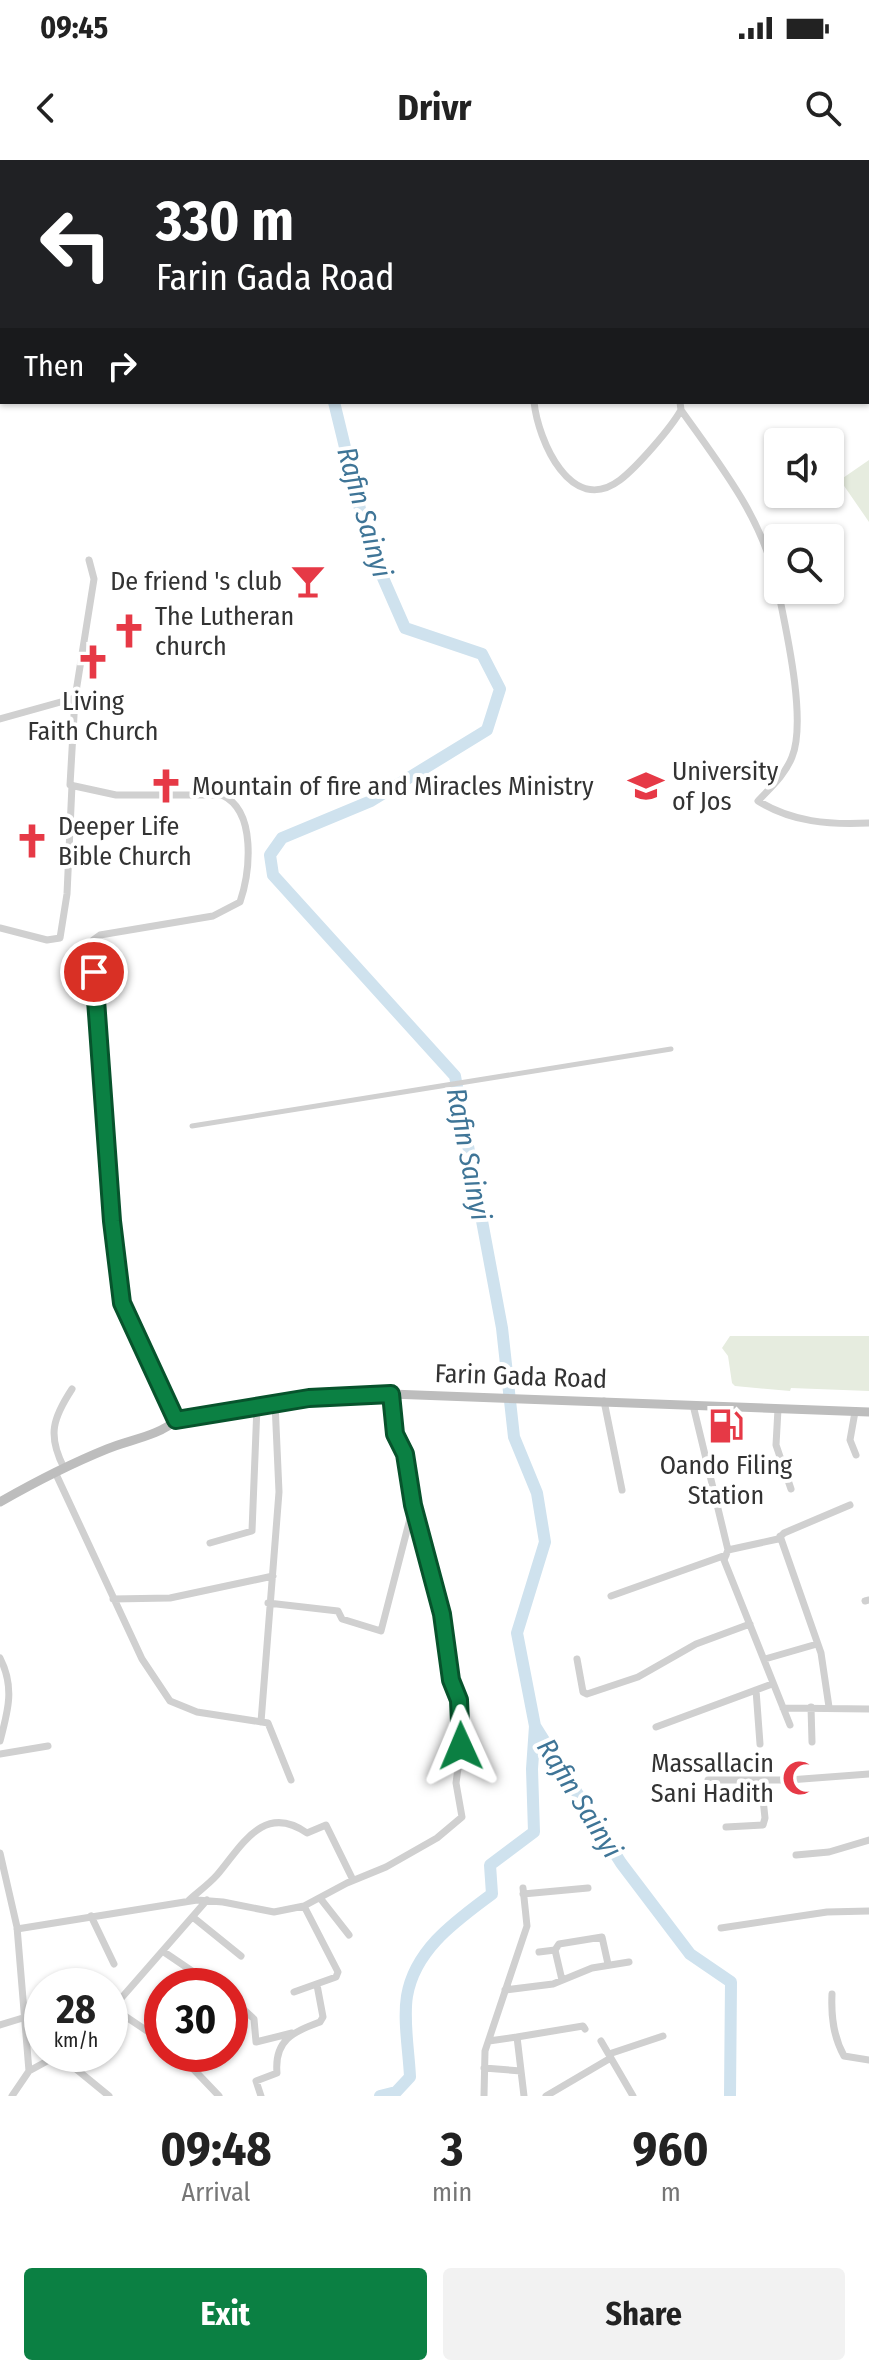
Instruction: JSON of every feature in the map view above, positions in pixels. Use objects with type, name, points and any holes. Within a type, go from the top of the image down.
[{"type":"main road","name":"Farin Gada Road","points":[[0,1502],[59,1470],[168,1427],[176,1420],[333,1396],[527,1397],[869,1412]]},
{"type":"street","points":[[534,404],[536,420],[552,460],[569,481],[594,489],[619,481],[681,406],[738,490],[764,536]]},
{"type":"street","points":[[0,928],[47,940],[60,938],[67,894],[75,698],[94,579],[89,560]]},
{"type":"street","points":[[781,604],[794,677],[797,729],[794,754],[785,772],[758,801],[779,814],[813,822],[869,823]]},
{"type":"street","points":[[0,719],[75,698]]},
{"type":"street","points":[[72,785],[116,795],[222,795],[232,799],[240,812],[248,841],[246,885],[240,902],[213,916],[100,935],[93,940],[92,946],[112,1221],[122,1303],[176,1420]]},
{"type":"street","points":[[192,1126],[671,1049]]},
{"type":"street","points":[[72,1389],[53,1429],[59,1470],[113,1599],[142,1659],[170,1701],[197,1712],[268,1723],[291,1780]]},
{"type":"street","points":[[17,1929],[207,1900],[274,1912],[304,1906],[353,1880],[372,1875],[437,1838],[463,1814],[456,1783],[461,1746],[459,1700],[451,1680],[442,1614],[413,1505],[410,1473],[391,1412],[391,1394]]},
{"type":"street","points":[[604,1401],[622,1490]]},
{"type":"street","points":[[261,1722],[279,1492],[275,1403]]},
{"type":"street","points":[[693,1405],[727,1552],[724,1560],[790,1725]]},
{"type":"street","points":[[210,1543],[252,1531],[257,1406]]},
{"type":"street","points":[[778,1409],[776,1445],[791,1489]]},
{"type":"street","points":[[855,1412],[850,1440],[856,1455]]},
{"type":"street","points":[[268,1603],[338,1611],[342,1619],[381,1631],[413,1505]]},
{"type":"street","points":[[611,1596],[727,1552],[780,1536],[850,1505]]},
{"type":"street","points":[[780,1536],[817,1644],[829,1707]]},
{"type":"street","points":[[113,1599],[170,1598],[273,1576]]},
{"type":"street","points":[[577,1659],[583,1692],[587,1694],[638,1677],[696,1644],[750,1624]]},
{"type":"street","points":[[765,1659],[817,1644]]},
{"type":"street","points":[[0,1658],[10,1682],[10,1698],[0,1741]]},
{"type":"street","points":[[656,1727],[772,1684]]},
{"type":"street","points":[[756,1690],[760,1744]]},
{"type":"street","points":[[811,1707],[812,1742]]},
{"type":"street","points":[[783,1708],[869,1709]]},
{"type":"street","points":[[0,1754],[48,1746]]},
{"type":"street","points":[[708,1780],[761,1781],[869,1774]]},
{"type":"street","points":[[726,1827],[763,1825],[761,1781]]},
{"type":"street","points":[[187,1902],[218,1874],[245,1837],[253,1830],[269,1825],[285,1825],[307,1833],[326,1825],[353,1880]]},
{"type":"street","points":[[796,1855],[829,1852],[869,1840]]},
{"type":"street","points":[[0,1853],[17,1929],[24,1997]]},
{"type":"street","points":[[482,2096],[489,2041],[527,1926],[523,1891],[577,1886],[588,1888]]},
{"type":"street","points":[[320,1898],[349,1935]]},
{"type":"street","points":[[128,1991],[207,1900]]},
{"type":"street","points":[[294,1992],[336,1977],[338,1972],[304,1906]]},
{"type":"street","points":[[721,1928],[827,1912],[869,1911]]},
{"type":"street","points":[[91,1916],[114,1964]]},
{"type":"street","points":[[194,1918],[241,1956]]},
{"type":"street","points":[[562,1980],[555,1950],[559,1944],[602,1937],[608,1964]]},
{"type":"street","points":[[539,1952],[555,1950]]},
{"type":"street","points":[[164,1952],[188,1968]]},
{"type":"street","points":[[505,1990],[539,1987],[608,1964],[629,1962]]},
{"type":"street","points":[[248,2014],[254,2019],[256,2042],[320,2022],[323,2017],[317,1985]]},
{"type":"street","points":[[832,1994],[831,2018],[840,2049],[844,2056],[869,2060]]},
{"type":"street","points":[[0,2025],[24,2018]]},
{"type":"street","points":[[489,2041],[583,2026],[585,2029]]},
{"type":"street","points":[[261,2096],[256,2081],[277,2073],[279,2053],[292,2033]]},
{"type":"street","points":[[546,2096],[609,2059],[612,2053],[663,2036]]},
{"type":"street","points":[[517,2037],[524,2096]]},
{"type":"street","points":[[601,2041],[633,2096]]},
{"type":"street","points":[[484,2068],[521,2071]]},
{"type":"street","points":[[12,2096],[28,2072]]},
{"type":"street","points":[[80,2072],[109,2096]]},
{"type":"street","points":[[196,2072],[219,2096]]},
{"type":"shaded area","points":[[869,460],[869,522],[844,486],[844,477]]},
{"type":"shaded area","points":[[730,1336],[869,1336],[869,1391],[791,1388],[790,1391],[735,1386],[728,1356],[722,1348]]},
{"type":"waterway","name":"Rafin Sainyi","points":[[334,404],[369,546],[405,628],[482,654],[500,689],[487,730],[371,801],[282,838],[270,855],[273,875],[455,1076],[502,1328],[514,1437],[537,1493],[545,1542],[517,1633],[535,1726],[621,1863],[690,1954],[731,1982],[730,2096]]},
{"type":"waterway","points":[[380,2096],[396,2092],[410,2077],[406,2006],[411,1979],[419,1964],[439,1938],[492,1894],[490,1865],[534,1832],[532,1769],[535,1726]]},
{"type":"place","name":"De friend 's club","points":[[308,581]]},
{"type":"place","name":"The Lutheran church","points":[[129,631]]},
{"type":"place","name":"Living Faith Church","points":[[93,662]]},
{"type":"place","name":"Mountain of fire and Miracles Ministry","points":[[166,786]]},
{"type":"place","name":"University of Jos","points":[[646,786]]},
{"type":"place","name":"Deeper Life Bible Church","points":[[32,841]]},
{"type":"place","name":"Oando Filing Station","points":[[726,1426]]},
{"type":"place","name":"Massallacin Sani Hadith","points":[[800,1778]]},
{"type":"route","points":[[94,972],[112,1221],[122,1303],[176,1420],[309,1398],[391,1394],[395,1434],[410,1473],[413,1505],[442,1614],[451,1680],[459,1700],[461,1746]]}]
